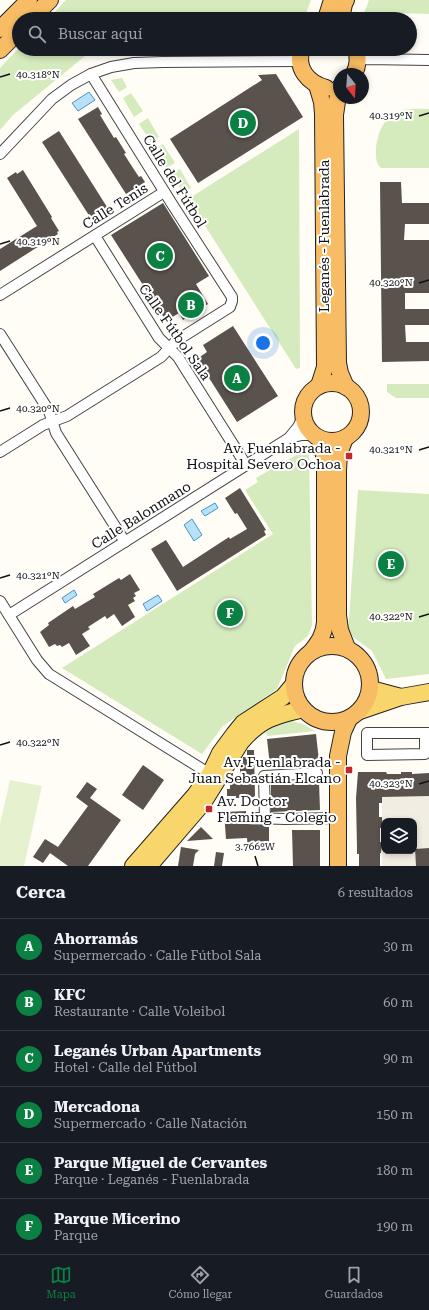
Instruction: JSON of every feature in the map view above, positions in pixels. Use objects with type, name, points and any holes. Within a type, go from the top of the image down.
[{"type":"highway","points":[[0,16],[16,0]]},
{"type":"highway","points":[[17,12],[29,0]]},
{"type":"highway","points":[[38,12],[50,0]]},
{"type":"highway","points":[[328,12],[332,0]]},
{"type":"highway","points":[[342,12],[346,0]]},
{"type":"highway","points":[[0,29],[12,17]]},
{"type":"highway","points":[[0,50],[12,38]]},
{"type":"highway","points":[[301,56],[304,73],[309,80],[326,88],[333,87]]},
{"type":"highway","name":"Leganés - Fuenlabrada","points":[[304,415],[303,409],[306,400],[319,386],[325,367],[323,122],[322,102],[317,85]]},
{"type":"highway","name":"Leganés - Fuenlabrada","points":[[337,104],[335,115],[338,363],[346,387],[357,397],[361,410],[359,424],[356,430],[345,438],[339,454],[338,470],[338,615],[340,630],[347,648]]},
{"type":"highway","points":[[319,386],[333,384],[346,387]]},
{"type":"highway","points":[[304,415],[308,428],[317,437],[328,441],[337,441],[345,438]]},
{"type":"highway","points":[[317,437],[325,460],[326,615],[324,632],[321,640],[301,661],[295,673],[294,685],[296,698],[303,709],[312,717],[325,722],[337,722],[355,715]]},
{"type":"highway","points":[[311,652],[322,647],[335,645],[347,648],[358,655],[366,665],[371,676],[371,689],[367,701],[355,715],[344,732],[338,756],[338,866]]},
{"type":"highway","points":[[325,722],[338,756]]},
{"type":"main road","points":[[133,866],[195,795],[210,774],[224,747],[243,723],[283,697],[294,685]]},
{"type":"main road","points":[[371,689],[401,697]]},
{"type":"main road","points":[[355,715],[401,697],[429,692]]},
{"type":"main road","points":[[149,866],[203,803],[241,742],[248,734],[265,721],[280,714],[303,709]]},
{"type":"street","points":[[0,154],[52,99],[71,85],[91,74],[111,66],[134,63],[258,60],[292,56]]},
{"type":"street","points":[[356,61],[367,59],[429,60]]},
{"type":"street","name":"Calle del Fútbol","points":[[91,74],[164,192],[232,297],[232,304],[230,307],[176,342],[170,348]]},
{"type":"street","name":"Calle Tenis","points":[[0,295],[164,192]]},
{"type":"street","name":"Calle Fútbol Sala","points":[[95,236],[159,338],[178,357],[246,465]]},
{"type":"street","points":[[0,334],[49,411],[56,433],[125,542]]},
{"type":"street","points":[[0,452],[43,425],[68,416],[161,357],[170,348]]},
{"type":"street","name":"Calle Balonmano","points":[[9,615],[289,438],[298,427],[304,415]]},
{"type":"street","name":"Calle Balonmano","points":[[289,438],[306,435],[317,437]]},
{"type":"street","points":[[0,601],[40,663],[54,678],[210,774]]},
{"type":"street","points":[[367,733],[427,733],[425,754],[367,755],[367,733]]},
{"type":"street","points":[[264,819],[264,776],[317,773]]},
{"type":"street","points":[[254,818],[338,818]]},
{"type":"green space","points":[[66,0],[311,0],[306,12],[55,12]]},
{"type":"green space","points":[[369,0],[429,0],[429,14],[417,14],[417,12],[365,12]]},
{"type":"green space","points":[[12,55],[85,56],[13,115],[0,130],[0,68]]},
{"type":"green space","points":[[122,78],[127,87],[119,92],[111,80]]},
{"type":"green space","points":[[131,93],[143,111],[134,117],[123,98]]},
{"type":"green space","points":[[429,109],[429,168],[381,168],[377,161],[376,148],[378,136],[386,121],[395,113],[404,110]]},
{"type":"green space","points":[[148,118],[159,137],[151,142],[139,124]]},
{"type":"green space","points":[[299,129],[300,368],[296,369],[188,199]]},
{"type":"green space","points":[[163,144],[175,163],[166,168],[155,149]]},
{"type":"green space","points":[[180,169],[191,188],[183,193],[171,174]]},
{"type":"green space","points":[[387,384],[429,384],[429,398],[396,398],[387,392]]},
{"type":"green space","points":[[305,450],[309,455],[312,625],[308,636],[295,646],[277,689],[223,726],[202,754],[62,668],[273,534],[245,490],[258,482],[256,478]]},
{"type":"green space","points":[[358,490],[429,494],[429,674],[386,679],[372,651],[348,633]]},
{"type":"green space","points":[[291,721],[303,724],[315,731],[267,736],[266,732],[275,726]]},
{"type":"green space","points":[[10,780],[42,786],[24,866],[0,866],[0,824]]},
{"type":"shaded area","points":[[429,796],[429,848],[417,849],[417,818],[382,818],[382,797]]},
{"type":"shaded area","points":[[382,854],[415,854],[416,866],[382,866]]},
{"type":"water","points":[[89,92],[95,100],[78,111],[72,103]]},
{"type":"water","points":[[215,503],[218,508],[205,516],[201,511]]},
{"type":"water","points":[[192,519],[202,535],[194,541],[184,525]]},
{"type":"water","points":[[74,590],[77,595],[65,603],[62,598]]},
{"type":"water","points":[[158,595],[162,601],[147,611],[143,604]]},
{"type":"building","points":[[276,74],[303,117],[198,183],[170,139],[262,80],[258,75]]},
{"type":"building","points":[[98,107],[102,114],[100,115],[114,138],[116,137],[126,153],[124,154],[139,177],[141,176],[145,182],[126,194],[78,119]]},
{"type":"building","points":[[59,131],[107,207],[90,217],[42,142]]},
{"type":"building","points":[[23,170],[59,231],[57,232],[58,234],[0,271],[0,249],[37,226],[7,178],[16,172],[17,174]]},
{"type":"building","points":[[380,182],[401,182],[402,203],[429,203],[429,224],[405,224],[404,240],[429,240],[429,293],[405,293],[405,309],[429,309],[429,325],[405,325],[406,342],[429,342],[429,361],[382,362]]},
{"type":"building","points":[[163,203],[209,276],[196,284],[208,304],[183,320],[179,313],[166,321],[111,235]]},
{"type":"building","points":[[233,326],[278,396],[237,422],[197,359],[207,352],[203,345]]},
{"type":"building","points":[[240,488],[266,530],[264,531],[266,535],[177,591],[151,549],[166,540],[183,567],[229,537],[230,539],[247,529],[225,498]]},
{"type":"building","points":[[130,574],[140,590],[134,593],[136,596],[133,598],[135,601],[128,605],[135,617],[122,626],[114,614],[107,619],[105,616],[91,625],[88,627],[90,629],[82,634],[90,646],[76,655],[69,643],[62,647],[55,644],[49,647],[40,632],[49,625],[48,623],[73,606],[75,609],[95,597],[93,594],[119,578],[121,580]]},
{"type":"building","points":[[316,734],[319,761],[270,766],[267,739]]},
{"type":"building","points":[[247,750],[254,750],[255,795],[254,797],[236,798],[236,796],[227,796],[227,789],[230,789],[230,782],[240,782],[240,763],[243,763],[243,757],[247,757]]},
{"type":"building","points":[[143,765],[164,780],[143,810],[122,795]]},
{"type":"building","points":[[358,772],[386,772],[387,774],[401,774],[401,772],[412,772],[412,774],[429,773],[429,796],[382,797],[382,803],[379,803],[379,817],[382,817],[380,828],[380,866],[359,866],[359,854],[357,854],[356,798]]},
{"type":"building","points":[[87,782],[97,789],[90,798],[121,820],[88,866],[68,866],[50,853],[43,863],[33,857],[45,839],[58,847],[88,806],[76,797]]},
{"type":"building","points":[[319,782],[320,810],[271,812],[271,785]]},
{"type":"building","points":[[246,811],[247,824],[269,825],[269,850],[248,851],[247,838],[226,839],[224,812]]},
{"type":"building","points":[[201,827],[213,839],[187,841]]},
{"type":"building","points":[[292,830],[320,830],[320,866],[293,866]]},
{"type":"building","points":[[181,847],[199,850],[195,854],[193,866],[178,866]]},
{"type":"building","points":[[429,848],[429,866],[416,866],[415,854],[417,854],[417,849]]},
{"type":"building","points":[[216,852],[224,853],[222,866],[214,866]]},
{"type":"place","name":"Mercadona","points":[[243,123]]},
{"type":"place","name":"Leganés Urban Apartments","points":[[160,256]]},
{"type":"place","name":"KFC","points":[[191,305]]},
{"type":"place","name":"Ahorramás","points":[[237,378]]},
{"type":"place","name":"Av. Fuenlabrada - Hospital Severo Ochoa","points":[[349,456]]},
{"type":"place","name":"Parque Miguel de Cervantes","points":[[391,564]]},
{"type":"place","name":"Parque Micerino","points":[[230,613]]},
{"type":"place","name":"Av. Fuenlabrada - Juan Sebastián Elcano","points":[[349,770]]},
{"type":"place","name":"Av. Doctor Fleming - Colegio","points":[[209,809]]}]
